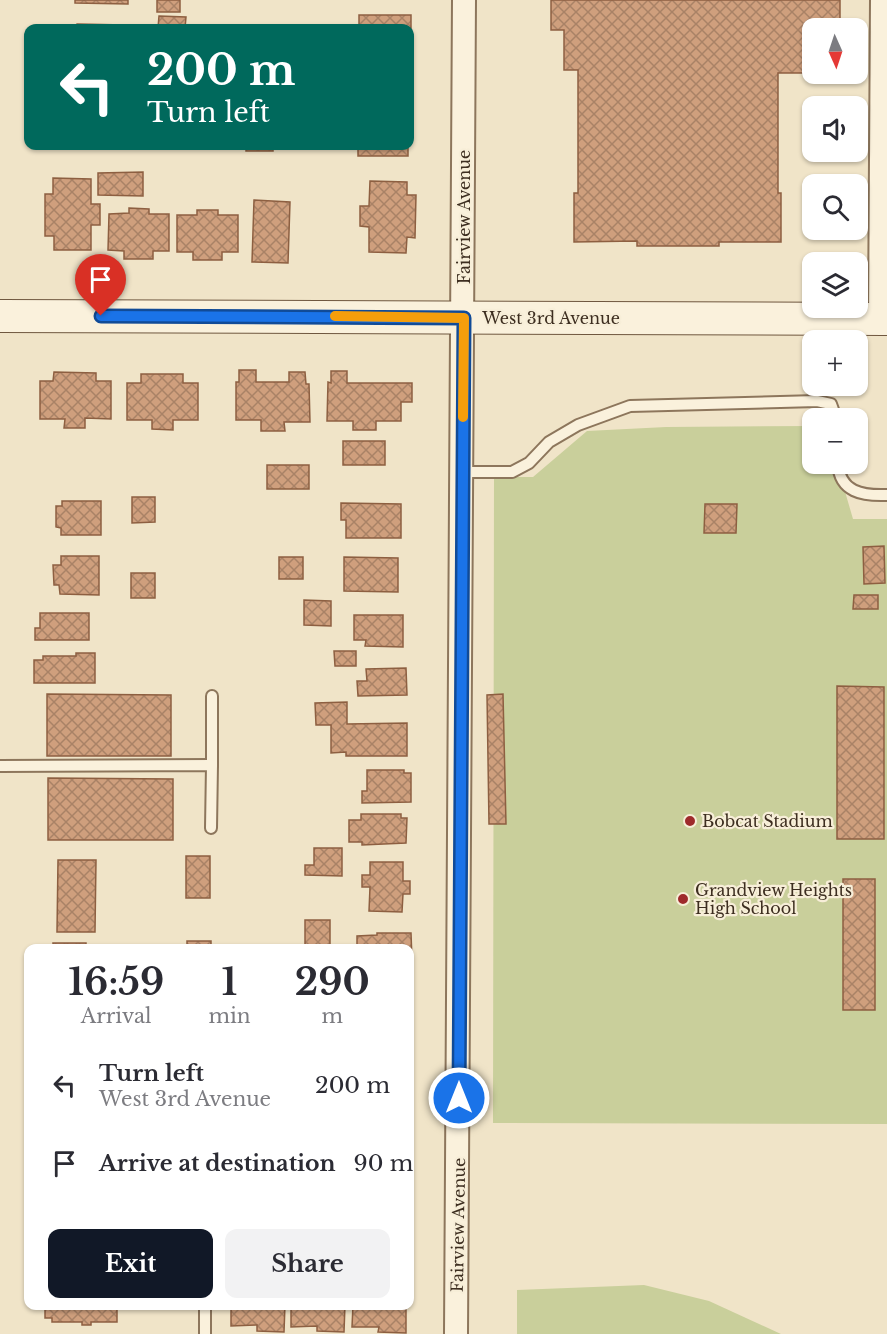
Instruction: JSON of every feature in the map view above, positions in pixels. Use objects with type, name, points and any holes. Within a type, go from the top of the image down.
[{"type":"street","name":"Fairview Avenue","points":[[456,1334],[464,318],[464,0]]},
{"type":"street","points":[[882,0],[884,319]]},
{"type":"street","name":"West 3rd Avenue","points":[[0,316],[884,319]]},
{"type":"lane","points":[[463,472],[513,472],[529,463],[549,442],[578,425],[630,406],[816,401],[831,404],[832,408]]},
{"type":"lane","points":[[839,474],[844,485],[865,496],[887,495]]},
{"type":"lane","points":[[211,828],[212,696]]},
{"type":"lane","points":[[0,766],[212,765]]},
{"type":"lane","points":[[205,1334],[206,1310]]},
{"type":"green space","name":"Bobcat Stadium","points":[[802,426],[802,474],[840,474],[853,519],[887,519],[887,1124],[493,1123],[494,477],[533,477],[587,431],[666,427]]},
{"type":"green space","points":[[644,1285],[709,1301],[781,1334],[517,1334],[517,1290]]},
{"type":"building","points":[[75,0],[128,0],[128,4],[75,3]]},
{"type":"building","points":[[157,0],[180,0],[180,12],[157,12]]},
{"type":"building","points":[[551,0],[840,0],[840,18],[802,18],[802,73],[778,73],[778,193],[781,193],[781,242],[719,242],[719,246],[637,246],[637,241],[574,242],[574,193],[578,193],[578,70],[564,70],[564,30],[551,30]]},
{"type":"building","points":[[359,15],[411,15],[411,24],[359,24]]},
{"type":"building","points":[[159,16],[186,17],[185,24],[158,24]]},
{"type":"building","points":[[246,150],[273,150],[273,151]]},
{"type":"building","points":[[358,150],[408,150],[408,156],[358,156]]},
{"type":"building","points":[[143,172],[143,196],[98,195],[98,173]]},
{"type":"building","points":[[53,178],[91,179],[91,204],[100,204],[100,225],[91,225],[91,250],[54,250],[54,236],[45,236],[45,194],[53,194]]},
{"type":"building","points":[[370,181],[407,182],[407,195],[416,195],[415,238],[407,237],[406,253],[369,252],[369,227],[360,226],[360,206],[369,206]]},
{"type":"building","points":[[254,200],[290,202],[288,263],[252,262]]},
{"type":"building","points":[[129,208],[149,209],[149,214],[169,214],[169,251],[153,251],[153,259],[124,259],[124,251],[108,250],[109,214],[129,213]]},
{"type":"building","points":[[197,210],[218,210],[218,215],[238,215],[238,252],[222,252],[222,260],[193,260],[193,252],[177,252],[177,215],[197,215]]},
{"type":"building","points":[[239,370],[256,370],[256,382],[289,382],[289,372],[305,372],[306,384],[309,384],[310,422],[284,422],[285,431],[261,431],[261,420],[236,420],[236,382],[239,382]]},
{"type":"building","points":[[331,371],[347,371],[347,383],[412,383],[412,402],[401,402],[401,421],[376,421],[376,430],[353,430],[353,421],[327,421],[328,382],[331,383]]},
{"type":"building","points":[[54,372],[96,373],[96,381],[111,381],[111,419],[85,418],[85,428],[64,428],[65,419],[40,419],[40,381],[53,381]]},
{"type":"building","points":[[141,374],[183,374],[183,383],[198,383],[198,420],[173,420],[173,430],[152,429],[152,420],[127,420],[127,383],[141,383]]},
{"type":"building","points":[[343,441],[385,441],[385,465],[343,465]]},
{"type":"building","points":[[267,465],[309,465],[309,489],[267,489]]},
{"type":"building","points":[[132,497],[155,497],[155,522],[132,523]]},
{"type":"building","points":[[62,501],[101,501],[101,535],[61,535],[61,528],[56,527],[56,506],[62,506]]},
{"type":"building","points":[[341,503],[401,504],[401,538],[346,538],[346,520],[341,520]]},
{"type":"building","points":[[705,504],[737,504],[736,533],[704,533]]},
{"type":"building","points":[[884,546],[885,583],[864,584],[863,547]]},
{"type":"building","points":[[61,556],[99,556],[99,595],[60,594],[59,585],[54,585],[53,565],[61,565]]},
{"type":"building","points":[[279,557],[303,557],[303,579],[279,579]]},
{"type":"building","points":[[344,557],[398,558],[398,592],[344,591]]},
{"type":"building","points":[[131,573],[155,573],[155,598],[131,598]]},
{"type":"building","points":[[854,595],[878,595],[878,609],[853,609]]},
{"type":"building","points":[[304,600],[331,601],[331,626],[304,625]]},
{"type":"building","points":[[40,613],[89,613],[89,640],[35,640],[35,628],[40,628]]},
{"type":"building","points":[[354,615],[403,615],[403,647],[365,646],[366,640],[354,640]]},
{"type":"building","points":[[334,651],[356,651],[356,666],[335,666]]},
{"type":"building","points":[[76,653],[95,653],[95,683],[34,683],[34,660],[43,660],[43,656],[76,656]]},
{"type":"building","points":[[406,668],[407,695],[358,696],[357,681],[367,681],[366,669]]},
{"type":"building","points":[[837,686],[884,687],[884,839],[837,839]]},
{"type":"building","points":[[47,694],[171,695],[171,756],[47,756]]},
{"type":"building","points":[[503,694],[506,824],[489,824],[487,695]]},
{"type":"building","points":[[347,702],[347,724],[407,723],[407,756],[346,756],[346,752],[331,753],[331,725],[316,725],[315,703]]},
{"type":"building","points":[[367,770],[404,770],[404,773],[411,773],[411,802],[362,803],[362,791],[367,791]]},
{"type":"building","points":[[48,778],[173,779],[173,840],[48,840]]},
{"type":"building","points":[[361,814],[401,814],[401,818],[407,818],[406,843],[362,845],[362,842],[349,842],[349,820],[361,820]]},
{"type":"building","points":[[314,848],[342,848],[342,876],[305,875],[305,865],[314,865]]},
{"type":"building","points":[[186,856],[210,856],[210,898],[186,898]]},
{"type":"building","points":[[58,860],[96,860],[95,932],[57,932]]},
{"type":"building","points":[[370,862],[403,862],[403,881],[410,881],[410,894],[403,894],[402,912],[369,911],[370,887],[362,887],[362,875],[370,875]]},
{"type":"building","points":[[843,879],[875,879],[875,1010],[843,1010]]},
{"type":"building","points":[[305,920],[330,920],[330,944],[305,944]]},
{"type":"building","points":[[377,933],[411,933],[411,944],[357,944],[357,936],[377,935]]},
{"type":"building","points":[[187,941],[211,941],[211,944],[187,944]]},
{"type":"building","points":[[53,943],[86,943],[86,944]]},
{"type":"building","points":[[45,1310],[117,1310],[117,1322],[91,1322],[91,1325],[82,1325],[82,1322],[52,1322],[52,1318],[45,1318]]},
{"type":"building","points":[[231,1310],[285,1310],[284,1332],[257,1331],[257,1325],[231,1326]]},
{"type":"building","points":[[291,1310],[345,1310],[344,1332],[317,1331],[317,1326],[291,1327]]},
{"type":"building","points":[[353,1310],[406,1310],[406,1333],[378,1332],[379,1327],[352,1327]]},
{"type":"slow traffic","points":[[335,316],[464,318],[463,417]]},
{"type":"place","name":"Bobcat Stadium","points":[[690,821]]},
{"type":"place","name":"Grandview Heights High School","points":[[683,899]]},
{"type":"route","points":[[101,316],[464,318],[459,1098]]}]
